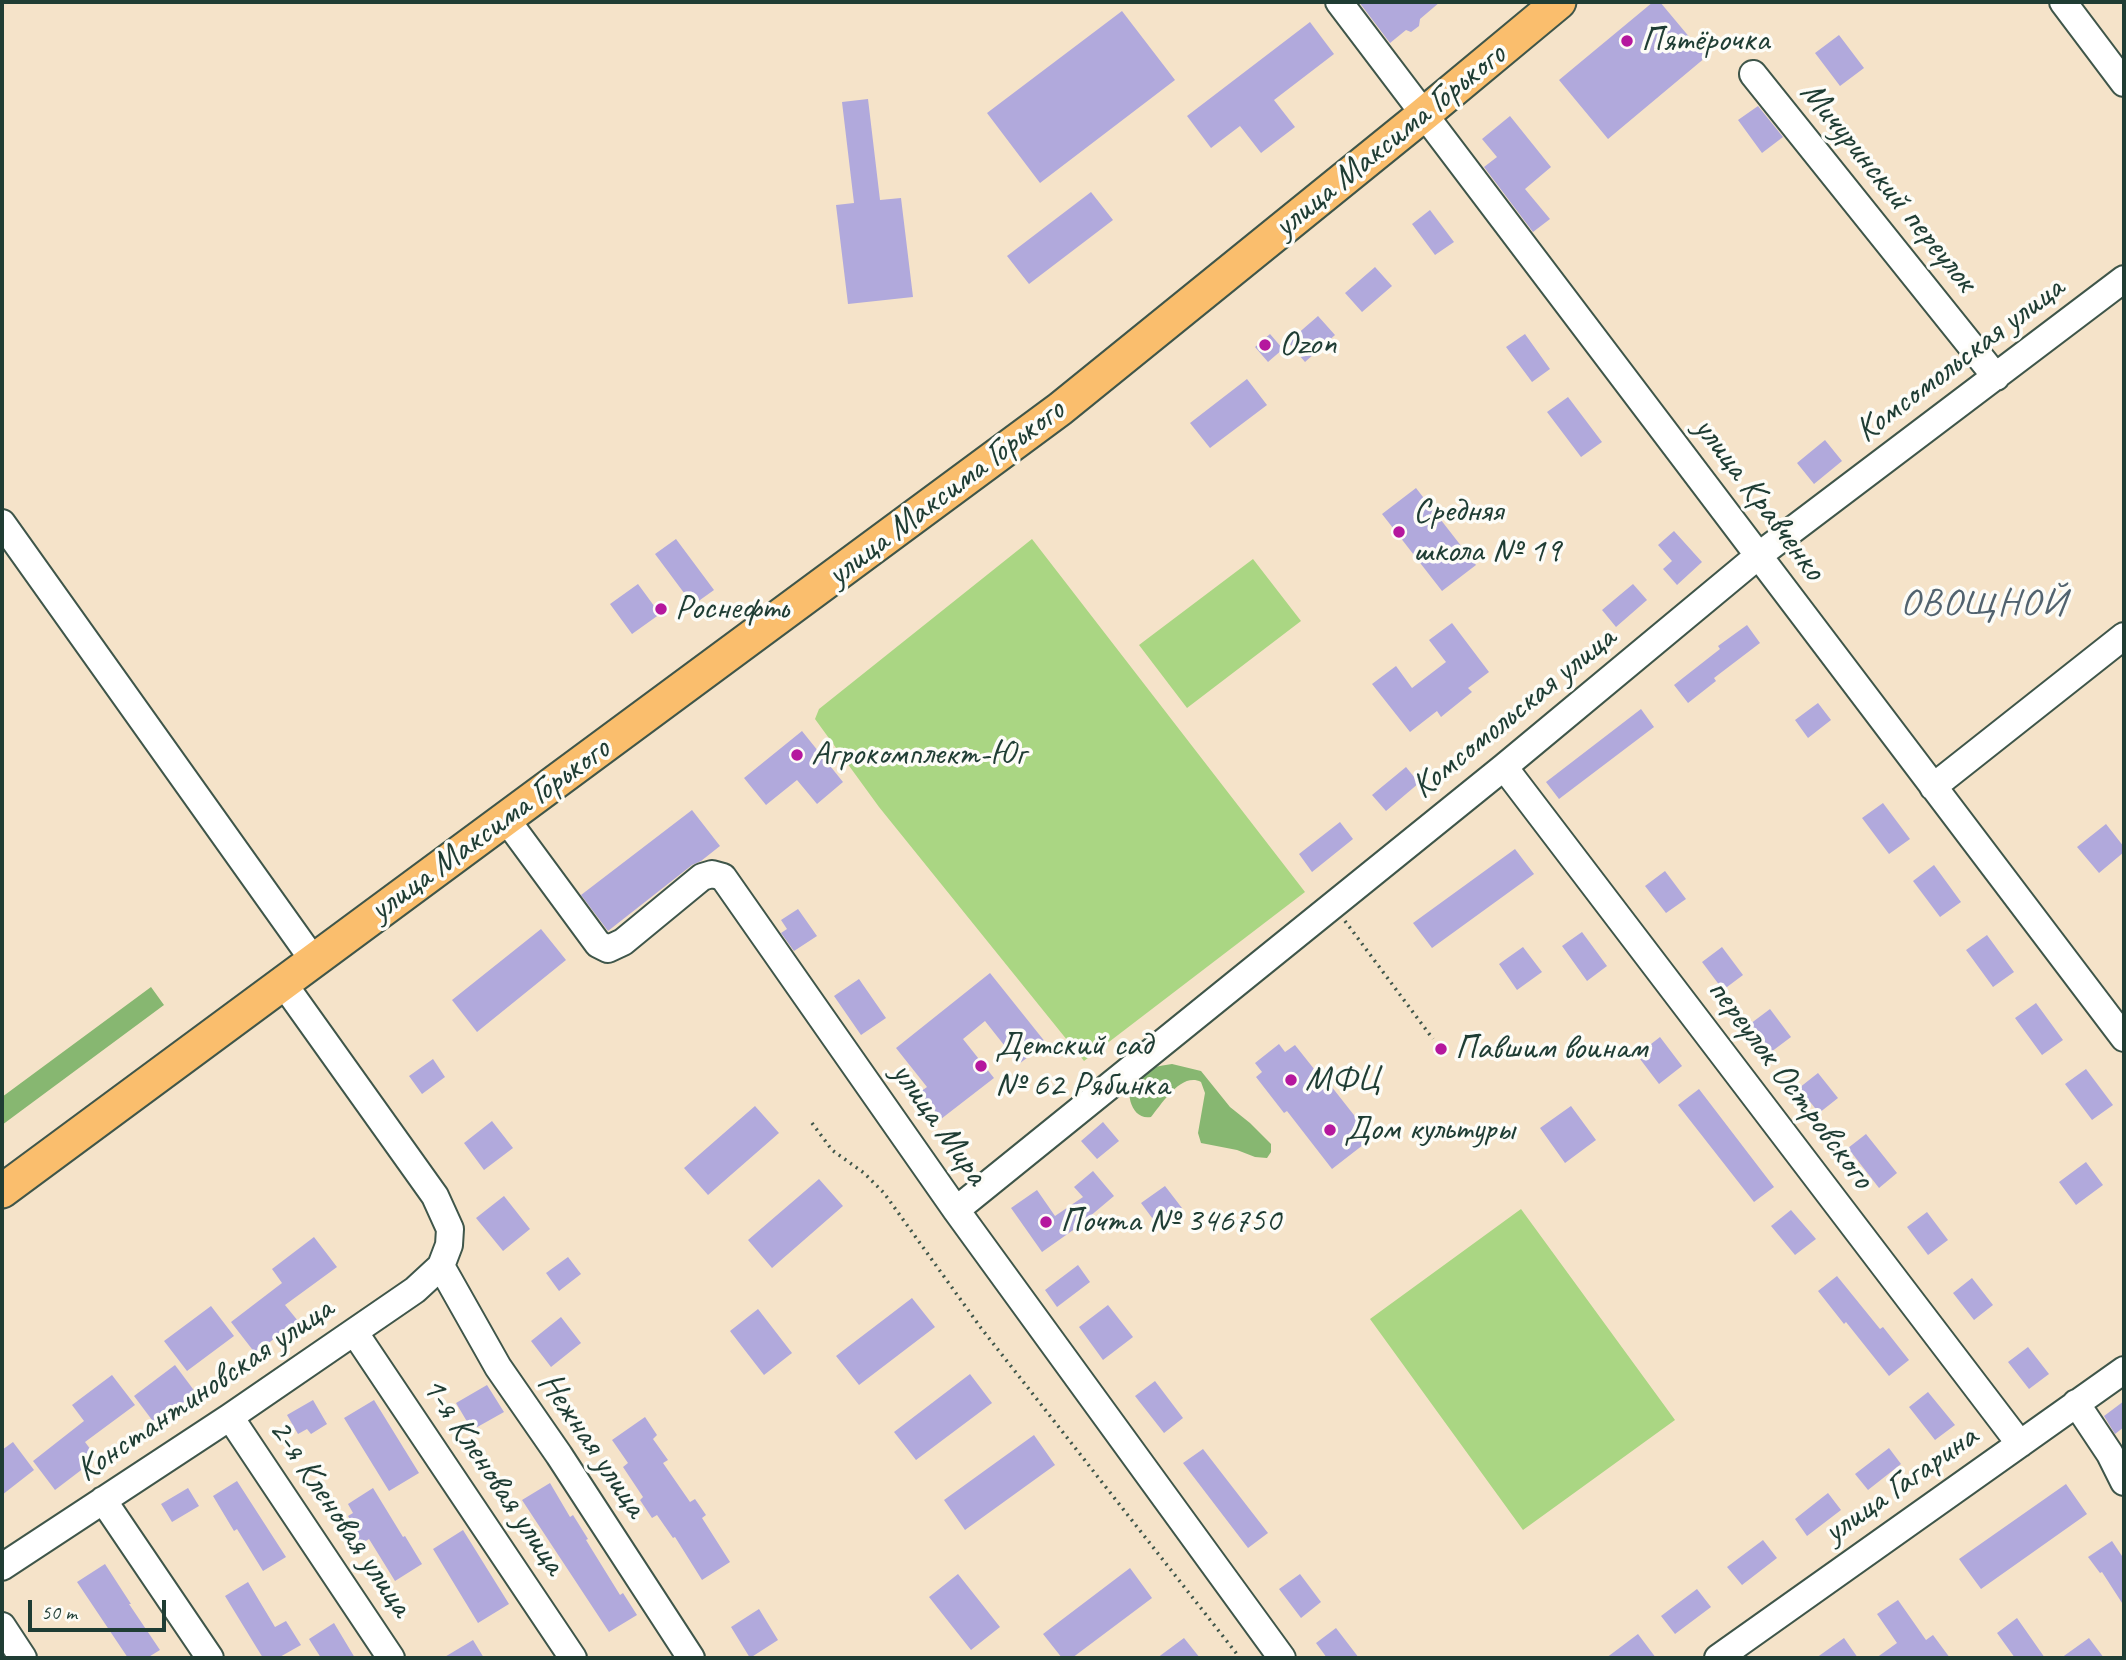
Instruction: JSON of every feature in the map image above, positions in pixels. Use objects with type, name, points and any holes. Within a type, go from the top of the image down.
[{"type":"main road","name":"улица Максима Горького","points":[[2,1191],[1060,409],[1559,2]]},
{"type":"street","name":"улица Кравченко","points":[[1339,2],[1933,787],[2115,1012],[2124,1038]]},
{"type":"street","points":[[2063,2],[2124,83]]},
{"type":"street","name":"Мичуринский переулок","points":[[1753,74],[1996,377]]},
{"type":"street","name":"Комсомольская улица","points":[[956,1210],[1504,767],[1758,556],[2124,279]]},
{"type":"street","points":[[2,523],[314,961]]},
{"type":"street","points":[[1933,787],[2124,636]]},
{"type":"street","name":"переулок Островского","points":[[1504,767],[2020,1444]]},
{"type":"street","name":"улица Мира","points":[[506,819],[598,944],[608,949],[622,942],[702,877],[712,874],[723,877],[956,1210],[1282,1658]]},
{"type":"street","points":[[283,984],[436,1196],[450,1229],[449,1245],[441,1266]]},
{"type":"street","name":"Константиновская улица","points":[[2,1567],[355,1333],[415,1290],[441,1266]]},
{"type":"street","name":"Нежная улица","points":[[441,1266],[498,1367],[559,1455],[691,1658]]},
{"type":"street","name":"1-я Кленовая улица","points":[[355,1333],[573,1658]]},
{"type":"street","name":"улица Гагарина","points":[[1718,1658],[2124,1370]]},
{"type":"street","points":[[2077,1404],[2110,1454],[2124,1482]]},
{"type":"street","name":"2-я Кленовая улица","points":[[230,1418],[391,1658]]},
{"type":"street","points":[[103,1500],[210,1658]]},
{"type":"street","points":[[2,1626],[23,1658]]},
{"type":"path","points":[[1334,905],[1433,1039]]},
{"type":"path","points":[[812,1123],[832,1150],[864,1172],[884,1193],[981,1328],[1240,1658]]},
{"type":"green space","points":[[1032,539],[1305,892],[1084,1061],[879,807],[815,719],[819,709]]},
{"type":"green space","points":[[1253,559],[1301,621],[1187,708],[1139,645]]},
{"type":"green space","points":[[151,987],[164,1005],[2,1125],[2,1097]]},
{"type":"green space","points":[[1172,1064],[1201,1071],[1230,1107],[1271,1144],[1271,1152],[1267,1158],[1201,1143],[1198,1133],[1205,1093],[1201,1082],[1186,1081],[1179,1085],[1151,1117],[1138,1114],[1131,1103],[1131,1082],[1143,1071]]},
{"type":"green space","points":[[1521,1209],[1675,1420],[1523,1530],[1370,1319]]},
{"type":"building","points":[[1359,2],[1440,2],[1420,19],[1419,26],[1411,32],[1406,30],[1390,43]]},
{"type":"building","points":[[1653,2],[1660,2],[1706,57],[1608,139],[1559,80]]},
{"type":"building","points":[[1122,11],[1175,80],[1040,183],[987,113]]},
{"type":"building","points":[[1310,22],[1334,54],[1274,100],[1295,127],[1261,153],[1240,126],[1211,148],[1187,116]]},
{"type":"building","points":[[1839,35],[1864,68],[1840,86],[1815,53]]},
{"type":"building","points":[[868,99],[880,200],[901,198],[913,297],[848,304],[836,205],[854,203],[842,102]]},
{"type":"building","points":[[1758,106],[1783,137],[1762,153],[1738,120]]},
{"type":"building","points":[[1510,116],[1551,167],[1525,189],[1550,219],[1533,232],[1484,167],[1497,157],[1482,139]]},
{"type":"building","points":[[1091,192],[1113,220],[1029,284],[1007,256]]},
{"type":"building","points":[[1430,210],[1454,242],[1435,255],[1412,224]]},
{"type":"building","points":[[1375,267],[1392,286],[1362,312],[1345,293]]},
{"type":"building","points":[[1318,316],[1335,335],[1305,362],[1288,342]]},
{"type":"building","points":[[1270,334],[1283,349],[1268,362],[1255,347]]},
{"type":"building","points":[[1525,334],[1550,369],[1532,382],[1506,347]]},
{"type":"building","points":[[1247,379],[1267,405],[1210,448],[1190,423]]},
{"type":"building","points":[[1568,397],[1602,442],[1581,457],[1547,412]]},
{"type":"building","points":[[1825,440],[1842,461],[1814,484],[1797,463]]},
{"type":"building","points":[[1416,488],[1476,565],[1442,591],[1382,514]]},
{"type":"building","points":[[1674,531],[1702,562],[1677,585],[1663,569],[1672,561],[1658,545]]},
{"type":"building","points":[[676,539],[714,590],[693,605],[655,554]]},
{"type":"building","points":[[638,584],[660,614],[632,634],[610,604]]},
{"type":"building","points":[[1633,584],[1647,600],[1616,627],[1602,610]]},
{"type":"building","points":[[1452,623],[1489,672],[1468,688],[1472,692],[1441,717],[1437,711],[1410,732],[1372,684],[1396,666],[1412,688],[1446,662],[1429,640]]},
{"type":"building","points":[[1747,625],[1760,643],[1714,678],[1716,681],[1688,703],[1674,685],[1720,649],[1718,646]]},
{"type":"building","points":[[1818,703],[1831,720],[1808,738],[1795,720]]},
{"type":"building","points":[[1641,709],[1654,727],[1559,799],[1546,782]]},
{"type":"building","name":"Агрокомплект-Юг","points":[[802,731],[843,782],[817,804],[797,780],[766,805],[744,778]]},
{"type":"building","points":[[1406,767],[1419,783],[1386,811],[1372,795]]},
{"type":"building","points":[[1883,803],[1910,839],[1889,854],[1862,818]]},
{"type":"building","points":[[692,810],[720,846],[608,931],[581,895]]},
{"type":"building","points":[[1340,822],[1353,839],[1312,872],[1299,854]]},
{"type":"building","points":[[2106,824],[2124,847],[2124,852],[2099,873],[2077,847]]},
{"type":"building","points":[[1515,849],[1534,874],[1432,948],[1413,923]]},
{"type":"building","points":[[1934,865],[1961,902],[1940,917],[1913,881]]},
{"type":"building","points":[[1665,871],[1686,899],[1666,913],[1645,886]]},
{"type":"building","points":[[798,909],[817,936],[794,951],[781,933],[787,929],[781,920]]},
{"type":"building","points":[[541,929],[566,960],[477,1032],[452,1000]]},
{"type":"building","points":[[1582,932],[1607,966],[1587,981],[1562,946]]},
{"type":"building","points":[[1987,935],[2014,972],[1993,987],[1966,950]]},
{"type":"building","points":[[1523,947],[1542,972],[1517,990],[1499,964]]},
{"type":"building","points":[[1722,947],[1743,975],[1723,990],[1702,962]]},
{"type":"building","points":[[990,973],[1046,1043],[1019,1064],[985,1021],[963,1039],[994,1078],[941,1119],[920,1092],[927,1087],[896,1048]]},
{"type":"building","points":[[859,979],[886,1018],[861,1035],[834,996]]},
{"type":"building","points":[[2036,1003],[2063,1040],[2042,1055],[2015,1018]]},
{"type":"building","points":[[1770,1009],[1791,1037],[1771,1052],[1750,1024]]},
{"type":"building","points":[[1660,1037],[1682,1066],[1659,1084],[1637,1055]]},
{"type":"building","points":[[1279,1044],[1285,1052],[1295,1045],[1372,1138],[1332,1169],[1287,1111],[1284,1113],[1256,1077],[1262,1072],[1255,1063]]},
{"type":"building","points":[[433,1059],[445,1077],[422,1094],[409,1076]]},
{"type":"building","points":[[2086,1069],[2113,1105],[2092,1120],[2065,1084]]},
{"type":"building","points":[[1818,1073],[1838,1098],[1819,1113],[1799,1088]]},
{"type":"building","points":[[1699,1089],[1774,1187],[1754,1202],[1678,1105]]},
{"type":"building","points":[[755,1106],[779,1133],[708,1195],[684,1168]]},
{"type":"building","points":[[1571,1106],[1596,1140],[1565,1163],[1540,1128]]},
{"type":"building","points":[[492,1121],[513,1148],[484,1170],[464,1143]]},
{"type":"building","points":[[1103,1122],[1119,1141],[1097,1159],[1081,1141]]},
{"type":"building","points":[[1866,1134],[1897,1173],[1879,1188],[1848,1148]]},
{"type":"building","points":[[2086,1162],[2103,1185],[2076,1205],[2059,1182]]},
{"type":"building","points":[[1093,1171],[1114,1196],[1042,1252],[1011,1208],[1037,1190],[1055,1216],[1083,1197],[1074,1187]]},
{"type":"building","points":[[819,1179],[843,1206],[772,1268],[748,1240]]},
{"type":"building","points":[[1165,1186],[1182,1208],[1158,1226],[1141,1203]]},
{"type":"building","points":[[504,1196],[530,1229],[503,1251],[476,1218]]},
{"type":"building","points":[[1791,1210],[1816,1239],[1795,1255],[1771,1226]]},
{"type":"building","points":[[1927,1212],[1948,1240],[1928,1255],[1907,1227]]},
{"type":"building","points":[[314,1237],[337,1267],[285,1305],[298,1321],[255,1353],[231,1322],[282,1283],[272,1269]]},
{"type":"building","points":[[568,1257],[581,1274],[559,1291],[546,1273]]},
{"type":"building","points":[[1078,1265],[1090,1282],[1057,1307],[1045,1290]]},
{"type":"building","points":[[1837,1276],[1909,1360],[1889,1376],[1818,1291]]},
{"type":"building","points":[[1972,1278],[1993,1305],[1974,1320],[1953,1293]]},
{"type":"building","points":[[912,1298],[935,1327],[859,1385],[836,1356]]},
{"type":"building","points":[[1108,1305],[1133,1337],[1103,1360],[1079,1327]]},
{"type":"building","points":[[211,1306],[234,1336],[187,1371],[164,1341]]},
{"type":"building","points":[[758,1309],[792,1353],[764,1375],[730,1331]]},
{"type":"building","points":[[561,1317],[581,1343],[551,1367],[531,1341]]},
{"type":"building","points":[[2028,1347],[2049,1374],[2029,1389],[2008,1362]]},
{"type":"building","points":[[175,1365],[196,1393],[155,1424],[134,1396]]},
{"type":"building","points":[[970,1374],[992,1403],[916,1460],[894,1432]]},
{"type":"building","points":[[112,1375],[135,1405],[85,1442],[97,1458],[55,1490],[33,1461],[84,1421],[72,1405]]},
{"type":"building","points":[[1155,1381],[1183,1418],[1164,1433],[1135,1396]]},
{"type":"building","points":[[487,1385],[504,1412],[472,1430],[456,1403]]},
{"type":"building","points":[[1928,1392],[1955,1425],[1935,1440],[1909,1407]]},
{"type":"building","points":[[313,1400],[327,1424],[311,1434],[307,1429],[298,1434],[287,1415]]},
{"type":"building","points":[[374,1400],[419,1473],[389,1491],[344,1418]]},
{"type":"building","points":[[2124,1401],[2124,1427],[2115,1434],[2104,1416]]},
{"type":"building","points":[[645,1417],[657,1435],[653,1439],[668,1460],[663,1463],[690,1502],[695,1499],[706,1515],[702,1518],[730,1562],[702,1580],[675,1537],[673,1538],[657,1515],[652,1518],[640,1500],[643,1497],[623,1467],[628,1463],[612,1440]]},
{"type":"building","points":[[1034,1435],[1055,1465],[965,1530],[944,1500]]},
{"type":"building","points":[[13,1442],[34,1470],[2,1495],[2,1450]]},
{"type":"building","points":[[1889,1448],[1901,1464],[1868,1490],[1855,1474]]},
{"type":"building","points":[[1203,1449],[1268,1533],[1248,1548],[1183,1463]]},
{"type":"building","points":[[237,1481],[286,1557],[263,1571],[213,1496]]},
{"type":"building","points":[[550,1483],[570,1517],[573,1515],[588,1539],[586,1540],[620,1595],[623,1593],[637,1615],[609,1632],[522,1500]]},
{"type":"building","points":[[2066,1484],[2087,1514],[1981,1589],[1959,1559]]},
{"type":"building","points":[[188,1488],[199,1506],[172,1522],[161,1504]]},
{"type":"building","points":[[373,1488],[422,1564],[395,1581],[369,1539],[361,1544],[352,1530],[355,1528],[348,1516],[353,1513],[348,1504]]},
{"type":"building","points":[[1828,1493],[1841,1510],[1807,1536],[1795,1519]]},
{"type":"building","points":[[463,1530],[509,1604],[478,1623],[433,1549]]},
{"type":"building","points":[[1763,1540],[1777,1558],[1742,1585],[1727,1567]]},
{"type":"building","points":[[2112,1541],[2124,1559],[2124,1606],[2102,1572],[2100,1573],[2088,1557]]},
{"type":"building","points":[[105,1564],[160,1650],[147,1658],[128,1658],[77,1582]]},
{"type":"building","points":[[1130,1568],[1152,1598],[1072,1658],[1062,1658],[1043,1634]]},
{"type":"building","points":[[958,1574],[1000,1627],[971,1650],[929,1597]]},
{"type":"building","points":[[1300,1574],[1321,1602],[1301,1618],[1279,1589]]},
{"type":"building","points":[[248,1582],[275,1627],[286,1621],[301,1645],[278,1658],[263,1658],[225,1596]]},
{"type":"building","points":[[1697,1589],[1711,1607],[1675,1634],[1661,1616]]},
{"type":"building","points":[[1898,1600],[1926,1640],[1933,1635],[1950,1658],[1876,1658],[1897,1643],[1877,1614]]},
{"type":"building","points":[[759,1609],[778,1640],[750,1658],[731,1627]]},
{"type":"building","points":[[2017,1618],[2045,1658],[2015,1658],[1997,1633]]},
{"type":"building","points":[[334,1623],[355,1658],[321,1658],[309,1639]]},
{"type":"building","points":[[1336,1628],[1359,1658],[1327,1658],[1316,1643]]},
{"type":"building","points":[[1638,1634],[1656,1658],[1606,1658]]},
{"type":"building","points":[[1184,1638],[1200,1658],[1157,1658]]},
{"type":"building","points":[[1844,1638],[1858,1658],[1816,1658]]},
{"type":"building","points":[[2089,1638],[2104,1658],[2061,1658]]},
{"type":"building","points":[[473,1640],[484,1658],[443,1658]]},
{"type":"place","name":"Пятёрочка","points":[[1627,41]]},
{"type":"place","name":"Ozon","points":[[1265,345]]},
{"type":"place","name":"Средняя школа № 19","points":[[1399,532]]},
{"type":"place","name":"Роснефть","points":[[661,609]]},
{"type":"place","name":"Агрокомплект-Юг","points":[[797,755]]},
{"type":"place","name":"Павшим воинам","points":[[1441,1049]]},
{"type":"place","name":"Детский сад № 62 Рябинка","points":[[981,1066]]},
{"type":"place","name":"МФЦ","points":[[1291,1080]]},
{"type":"place","name":"Дом культуры","points":[[1330,1130]]},
{"type":"place","name":"Почта № 346750","points":[[1046,1222]]},
{"type":"district","name":"ОВОЩНОЙ","points":[[1984,604]]}]
